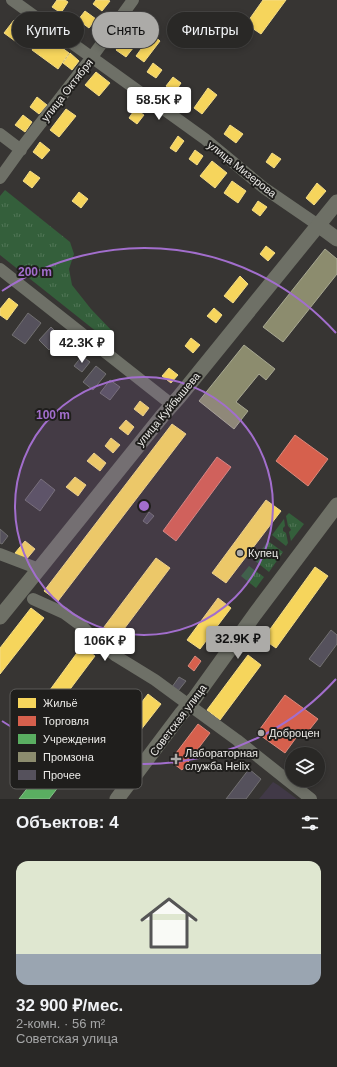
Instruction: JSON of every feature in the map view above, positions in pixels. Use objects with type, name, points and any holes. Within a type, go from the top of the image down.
[{"type":"main road","name":"улица Куйбышева","points":[[0,616],[171,404],[179,397],[337,202]]},
{"type":"main road","name":"улица Мизерова","points":[[318,225],[337,239]]},
{"type":"main road","name":"Советская улица","points":[[142,765],[180,714],[189,705],[337,505]]},
{"type":"main road","name":"Советская улица","points":[[117,799],[124,789]]},
{"type":"street","name":"улица Мизерова","points":[[12,0],[204,139],[264,188],[318,225]]},
{"type":"street","name":"улица Октября","points":[[0,178],[92,57],[132,0]]},
{"type":"street","points":[[0,134],[21,150]]},
{"type":"street","points":[[0,269],[171,404]]},
{"type":"street","points":[[0,554],[39,569]]},
{"type":"street","points":[[33,599],[64,613],[83,627],[91,636],[116,656],[155,680],[237,740],[311,799]]},
{"type":"shaded area","points":[[273,782],[278,785],[297,799],[259,799]]},
{"type":"green space","points":[[5,190],[70,242],[74,254],[69,269],[72,285],[91,309],[112,331],[107,340],[0,255],[0,196]]},
{"type":"green space","points":[[289,513],[304,524],[291,541],[289,532],[291,530],[288,526],[286,516]]},
{"type":"green space","points":[[284,519],[285,526],[283,531],[286,533],[288,543],[286,546],[272,535]]},
{"type":"green space","points":[[268,541],[283,552],[269,572],[254,560]]},
{"type":"green space","points":[[249,566],[264,577],[256,588],[241,576]]},
{"type":"building: Жильё","points":[[57,0],[65,0],[68,2],[62,12],[52,7]]},
{"type":"building: Жильё","points":[[96,0],[110,1],[102,11],[93,4]]},
{"type":"building: Жильё","points":[[263,0],[286,0],[261,34],[253,29],[253,14]]},
{"type":"building: Жильё","points":[[85,11],[92,16],[92,24],[89,28],[84,24]]},
{"type":"building: Жильё","points":[[12,23],[12,39],[4,33]]},
{"type":"building: Жильё","points":[[33,48],[62,48],[69,53],[58,69],[32,50]]},
{"type":"building: Жильё","points":[[118,48],[133,48],[126,57],[116,50]]},
{"type":"building: Жильё","points":[[142,48],[155,48],[144,62],[136,56]]},
{"type":"building: Жильё","points":[[70,53],[79,61],[72,70],[63,63]]},
{"type":"building: Жильё","points":[[153,63],[162,70],[156,78],[147,72]]},
{"type":"building: Жильё","points":[[96,72],[110,83],[99,96],[85,85]]},
{"type":"building: Жильё","points":[[173,77],[181,83],[175,92],[166,86]]},
{"type":"building: Жильё","points":[[208,88],[217,95],[202,114],[194,108]]},
{"type":"building: Жильё","points":[[37,97],[47,105],[39,114],[30,107]]},
{"type":"building: Жильё","points":[[66,109],[76,116],[59,137],[50,130]]},
{"type":"building: Жильё","points":[[135,109],[144,115],[137,124],[129,118]]},
{"type":"building: Жильё","points":[[23,115],[32,122],[25,132],[15,125]]},
{"type":"building: Жильё","points":[[230,125],[243,134],[236,143],[224,134]]},
{"type":"building: Жильё","points":[[178,136],[184,141],[176,152],[170,148]]},
{"type":"building: Жильё","points":[[40,142],[50,150],[42,159],[33,152]]},
{"type":"building: Жильё","points":[[195,150],[203,156],[197,165],[189,159]]},
{"type":"building: Жильё","points":[[272,153],[281,159],[274,168],[266,162]]},
{"type":"building: Жильё","points":[[212,161],[227,173],[215,188],[200,176]]},
{"type":"building: Жильё","points":[[30,171],[40,178],[32,188],[23,181]]},
{"type":"building: Жильё","points":[[232,181],[246,191],[238,203],[224,193]]},
{"type":"building: Жильё","points":[[317,183],[326,191],[314,205],[306,198]]},
{"type":"building: Жильё","points":[[79,192],[88,199],[81,208],[72,201]]},
{"type":"building: Жильё","points":[[258,201],[267,207],[260,216],[252,210]]},
{"type":"building: Жильё","points":[[266,246],[275,253],[268,261],[260,254]]},
{"type":"building: Жильё","points":[[240,276],[248,284],[233,303],[224,296]]},
{"type":"building: Жильё","points":[[9,298],[18,305],[7,320],[0,315],[0,309]]},
{"type":"building: Жильё","points":[[214,308],[222,315],[216,323],[207,316]]},
{"type":"building: Жильё","points":[[191,338],[200,345],[193,353],[185,346]]},
{"type":"building: Жильё","points":[[169,368],[178,375],[171,383],[162,376]]},
{"type":"building: Жильё","points":[[140,401],[149,408],[143,416],[134,409]]},
{"type":"building: Жильё","points":[[126,420],[134,427],[128,435],[119,428]]},
{"type":"building: Жильё","points":[[172,424],[186,434],[58,601],[44,591]]},
{"type":"building: Жильё","points":[[111,438],[120,445],[113,453],[105,446]]},
{"type":"building: Жильё","points":[[94,453],[106,463],[100,471],[87,461]]},
{"type":"building: Жильё","points":[[75,477],[86,485],[78,496],[66,487]]},
{"type":"building: Жильё","points":[[266,500],[281,511],[226,583],[212,573]]},
{"type":"building: Жильё","points":[[25,541],[35,549],[25,561],[15,553]]},
{"type":"building: Жильё","points":[[156,558],[170,568],[115,641],[101,631]]},
{"type":"building: Жильё","points":[[315,567],[328,576],[276,648],[263,639]]},
{"type":"building: Жильё","points":[[218,598],[231,608],[200,649],[187,640]]},
{"type":"building: Жильё","points":[[31,608],[44,618],[0,674],[0,648]]},
{"type":"building: Жильё","points":[[82,646],[95,656],[70,689],[51,689]]},
{"type":"building: Жильё","points":[[248,655],[261,665],[220,720],[207,710]]},
{"type":"building: Жильё","points":[[148,694],[161,704],[142,728],[142,702]]},
{"type":"building: Торговля","points":[[295,435],[328,459],[308,486],[276,461]]},
{"type":"building: Торговля","points":[[217,457],[231,467],[176,541],[163,531]]},
{"type":"building: Торговля","points":[[195,656],[201,661],[194,671],[188,666]]},
{"type":"building: Торговля","points":[[285,695],[318,719],[306,734],[301,731],[289,747],[285,747],[285,753],[257,733]]},
{"type":"building: Торговля","points":[[198,724],[210,733],[182,770],[170,761]]},
{"type":"building: Учреждения","points":[[27,789],[57,789],[49,799],[19,799]]},
{"type":"building: Промзона","points":[[325,249],[337,259],[337,274],[283,342],[263,327]]},
{"type":"building: Промзона","points":[[244,345],[275,369],[266,380],[259,374],[236,402],[248,411],[234,429],[199,401]]},
{"type":"building: Прочее","points":[[28,313],[41,323],[25,344],[12,335]]},
{"type":"building: Прочее","points":[[51,327],[61,337],[49,350],[39,340]]},
{"type":"building: Прочее","points":[[82,356],[90,362],[82,372],[74,366]]},
{"type":"building: Прочее","points":[[96,366],[106,374],[93,390],[83,382]]},
{"type":"building: Прочее","points":[[110,380],[120,387],[110,400],[100,393]]},
{"type":"building: Прочее","points":[[41,479],[55,490],[40,511],[25,500]]},
{"type":"building: Прочее","points":[[149,512],[154,516],[147,524],[143,521]]},
{"type":"building: Прочее","points":[[0,529],[8,536],[2,544],[0,543]]},
{"type":"building: Прочее","points":[[331,630],[337,635],[337,644],[320,667],[309,659]]},
{"type":"building: Прочее","points":[[179,677],[186,681],[178,691],[172,687]]},
{"type":"building: Прочее","points":[[249,769],[261,779],[246,799],[226,799]]},
{"type":"place","name":"Купец","points":[[240,553]]},
{"type":"place","name":"Доброцен","points":[[261,733]]},
{"type":"place","name":"Лабораторная служба Helix","points":[[176,759]]}]
